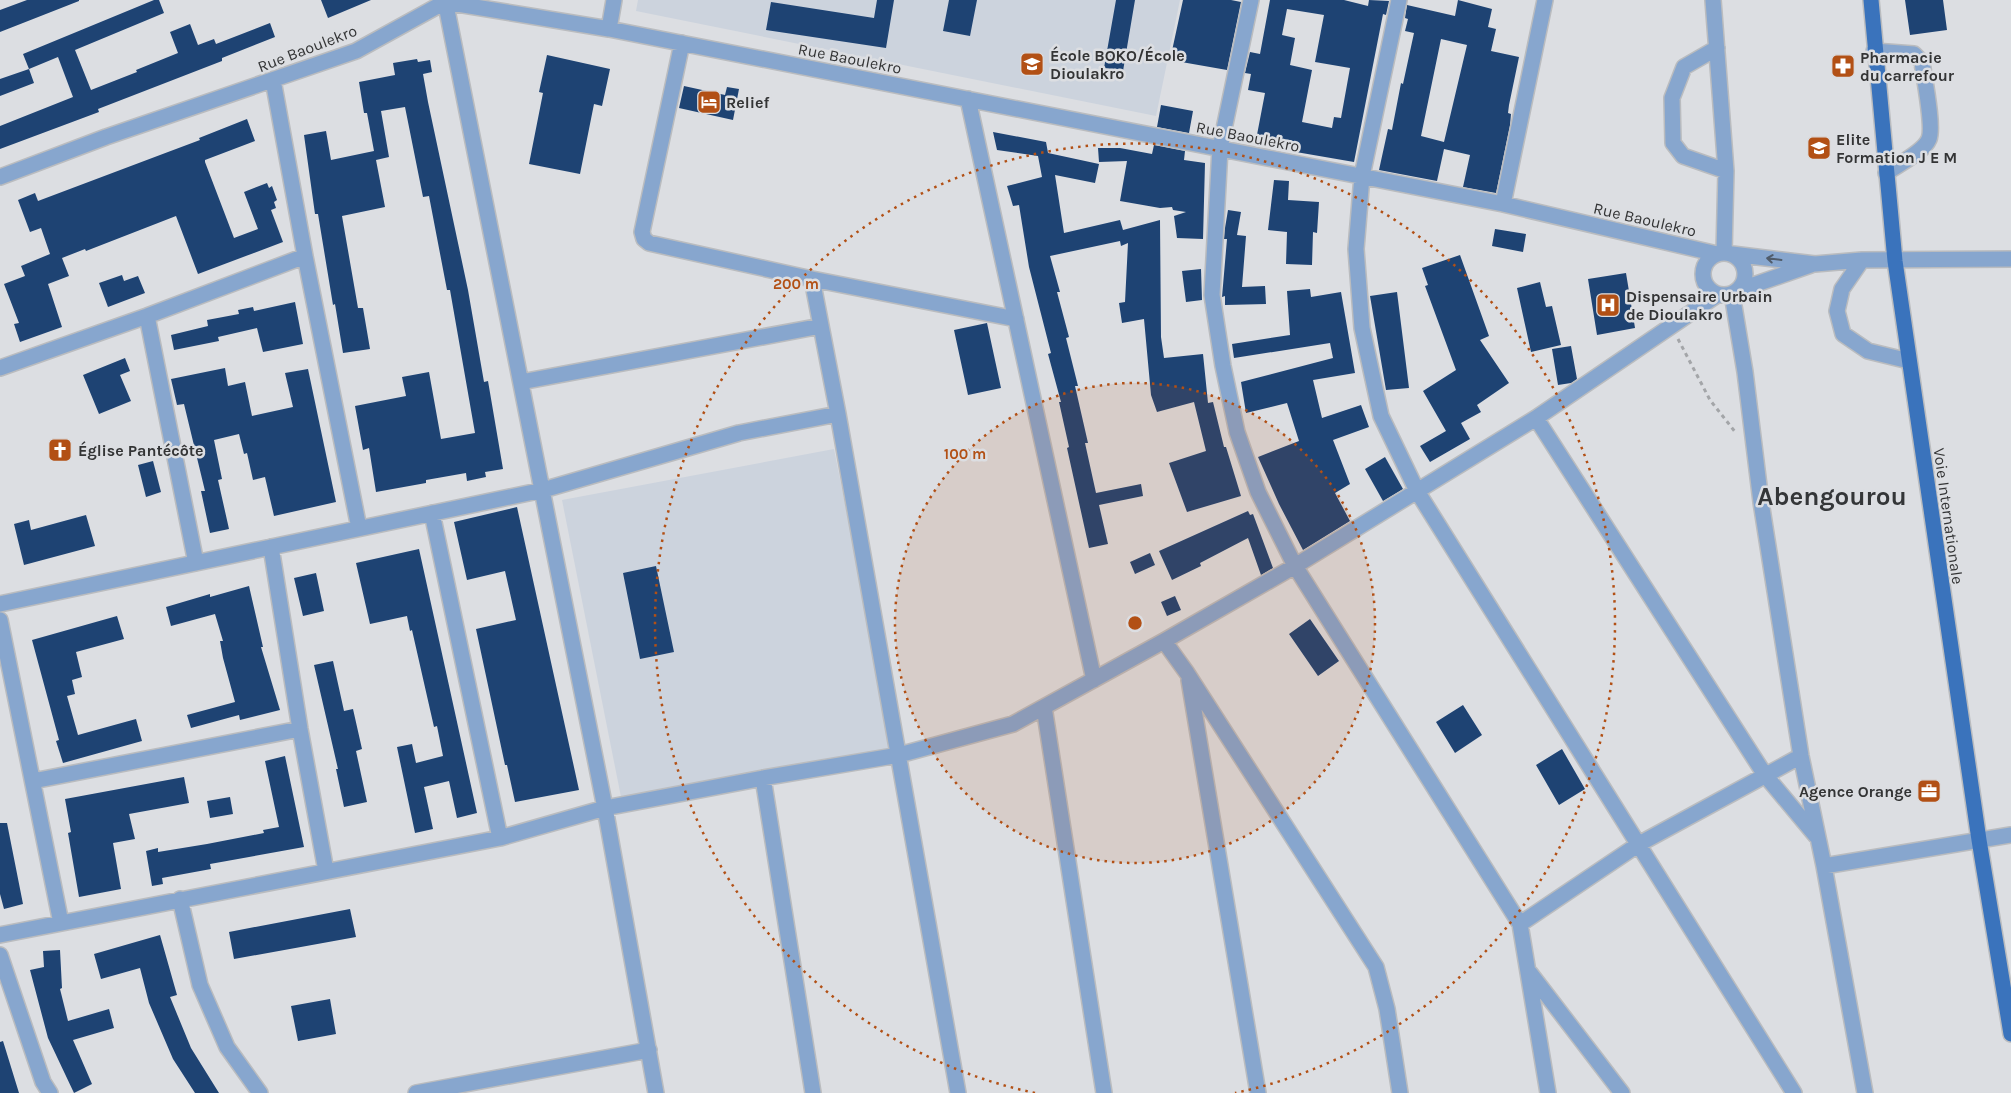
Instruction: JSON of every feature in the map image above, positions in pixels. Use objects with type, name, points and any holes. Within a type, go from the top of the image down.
[{"type":"main road","name":"Voie Internationale","points":[[1870,0],[1895,261],[1979,840],[2011,1034]]},
{"type":"street","points":[[609,29],[614,0]]},
{"type":"street","points":[[1251,0],[1220,148],[1212,295],[1222,366],[1237,432],[1258,492],[1296,566],[1520,924],[1548,1093]]},
{"type":"street","points":[[1399,0],[1362,176],[1356,249],[1362,328],[1382,416],[1417,491],[1794,1093]]},
{"type":"street","points":[[1504,204],[1545,0]]},
{"type":"street","points":[[1713,0],[1726,171],[1725,253]]},
{"type":"street","points":[[445,1],[605,808],[656,1093]]},
{"type":"street","name":"Rue Baoulekro","points":[[0,177],[106,136],[356,51],[445,1],[609,29],[1220,148],[1504,204],[1725,253],[1815,264],[1862,260],[2011,259]]},
{"type":"street","points":[[682,44],[642,232],[644,239],[649,242],[812,279],[1016,319]]},
{"type":"street","points":[[1717,48],[1684,67],[1672,98],[1673,143],[1683,156],[1726,171]]},
{"type":"street","points":[[1874,52],[1914,54],[1922,62],[1930,124],[1929,140],[1918,152],[1886,173]]},
{"type":"street","points":[[273,80],[358,528]]},
{"type":"street","points":[[968,99],[1094,680]]},
{"type":"street","points":[[1725,253],[1707,262],[1702,274],[1706,287],[1729,293]]},
{"type":"street","points":[[1725,253],[1741,260],[1745,270],[1744,281],[1729,293]]},
{"type":"street","points":[[0,368],[147,316],[305,256]]},
{"type":"street","points":[[1862,260],[1842,289],[1837,311],[1843,334],[1868,352],[1909,361]]},
{"type":"street","name":"Rue Baoulekro","points":[[0,934],[500,838],[605,808],[899,755],[1013,724],[1296,566],[1536,418],[1672,327],[1729,293],[1815,264]]},
{"type":"street","points":[[812,279],[838,414],[958,1093]]},
{"type":"street","points":[[1729,293],[1745,372],[1754,454],[1801,756],[1824,866],[1865,1093]]},
{"type":"street","points":[[147,316],[196,563]]},
{"type":"street","points":[[521,382],[821,326]]},
{"type":"street","points":[[0,604],[543,490],[739,434],[838,414]]},
{"type":"street","points":[[1536,418],[1765,775],[1817,838]]},
{"type":"street","points":[[432,513],[500,838]]},
{"type":"street","points":[[271,547],[300,729],[326,872]]},
{"type":"street","points":[[0,620],[62,923]]},
{"type":"street","points":[[1164,641],[1187,673],[1376,967],[1386,1009],[1400,1093]]},
{"type":"street","points":[[1187,673],[1258,1093]]},
{"type":"street","points":[[1044,707],[1104,1093]]},
{"type":"street","points":[[32,781],[300,729]]},
{"type":"street","points":[[1520,924],[1639,844],[1801,756]]},
{"type":"street","points":[[763,778],[813,1093]]},
{"type":"street","points":[[1824,866],[2011,835]]},
{"type":"street","points":[[180,898],[200,985],[228,1047],[260,1093]]},
{"type":"street","points":[[0,955],[43,1082],[50,1093]]},
{"type":"street","points":[[1528,972],[1622,1093]]},
{"type":"street","points":[[416,1093],[648,1050]]},
{"type":"path","points":[[1672,327],[1710,400],[1754,454]]},
{"type":"shaded area","name":"École BOKO/École Dioulakro","points":[[638,0],[1180,0],[1156,116],[636,11]]},
{"type":"shaded area","points":[[834,449],[894,748],[621,797],[562,500]]},
{"type":"building","points":[[27,0],[79,1],[0,32],[0,10]]},
{"type":"building","points":[[154,0],[159,0],[164,13],[75,50],[91,90],[178,53],[170,32],[190,24],[198,45],[214,39],[216,44],[270,23],[275,37],[222,58],[222,61],[98,109],[99,112],[0,149],[0,126],[73,97],[58,57],[29,69],[23,54]]},
{"type":"building","points":[[321,0],[371,0],[328,18]]},
{"type":"building","points":[[877,0],[894,0],[886,48],[766,30],[771,2],[874,18]]},
{"type":"building","points":[[949,0],[977,0],[970,36],[943,31]]},
{"type":"building","points":[[1116,0],[1135,0],[1123,71],[1104,68]]},
{"type":"building","points":[[1183,0],[1231,0],[1241,2],[1227,70],[1170,60]]},
{"type":"building","points":[[1270,0],[1344,0],[1368,6],[1369,0],[1389,1],[1386,15],[1383,14],[1354,162],[1296,152],[1297,147],[1256,140],[1265,93],[1248,90],[1251,74],[1245,73],[1250,52],[1260,54]],"holes":[[[1287,9],[1324,15],[1315,62],[1350,68],[1341,118],[1334,117],[1332,128],[1302,122],[1312,70],[1290,65],[1295,38],[1282,35]]]},
{"type":"building","points":[[1458,0],[1492,9],[1488,27],[1496,29],[1491,51],[1519,57],[1509,105],[1508,113],[1511,114],[1510,125],[1496,193],[1463,187],[1470,155],[1444,149],[1437,181],[1379,170],[1388,129],[1392,130],[1401,83],[1403,84],[1414,33],[1405,31],[1408,19],[1405,18],[1407,5],[1455,16]],"holes":[[[1441,39],[1467,45],[1444,142],[1421,136]]]},
{"type":"building","points":[[1905,0],[1943,0],[1947,30],[1910,35]]},
{"type":"building","points":[[547,55],[610,69],[602,106],[594,104],[580,174],[529,164],[543,93],[539,92]]},
{"type":"building","points":[[417,59],[418,62],[430,60],[432,72],[423,74],[468,290],[484,382],[488,381],[503,469],[485,472],[486,477],[467,481],[466,473],[426,480],[426,483],[376,492],[369,448],[363,450],[355,406],[406,396],[402,377],[429,372],[441,439],[475,433],[450,290],[447,290],[429,196],[423,197],[405,107],[381,111],[389,157],[376,160],[385,207],[342,216],[358,308],[363,308],[370,349],[343,353],[318,214],[315,214],[304,135],[326,131],[331,160],[374,151],[367,113],[364,113],[359,82],[395,75],[393,63]]},
{"type":"building","points":[[29,69],[34,83],[0,96],[0,79]]},
{"type":"building","points":[[684,86],[725,95],[727,87],[739,89],[733,120],[679,108]]},
{"type":"building","points":[[1161,105],[1193,111],[1189,133],[1157,127]]},
{"type":"building","points":[[247,119],[255,141],[205,160],[205,162],[234,238],[258,229],[244,192],[267,183],[269,188],[272,186],[277,200],[274,202],[276,208],[271,210],[283,242],[198,274],[176,216],[86,251],[85,249],[62,258],[69,276],[48,284],[62,327],[20,342],[14,324],[19,323],[4,284],[25,276],[21,266],[50,254],[41,228],[30,232],[18,200],[35,193],[38,201],[200,140],[199,138]]},
{"type":"building","points":[[993,132],[1046,142],[1048,153],[1099,164],[1095,183],[1055,175],[1064,233],[1120,220],[1123,230],[1160,220],[1161,337],[1164,358],[1203,354],[1208,403],[1213,402],[1224,447],[1226,447],[1241,496],[1187,512],[1169,463],[1206,451],[1194,402],[1157,412],[1151,395],[1144,319],[1122,323],[1119,303],[1125,302],[1128,243],[1121,246],[1120,241],[1050,256],[1060,292],[1057,292],[1069,337],[1066,338],[1078,386],[1075,386],[1088,443],[1085,443],[1096,493],[1141,484],[1143,496],[1099,505],[1108,544],[1089,548],[1067,448],[1069,447],[1059,402],[1061,402],[1048,354],[1051,353],[1029,267],[1019,205],[1013,206],[1007,186],[1042,177],[1038,156],[997,150]]},
{"type":"building","points":[[1154,145],[1185,151],[1184,160],[1205,163],[1203,239],[1177,238],[1174,216],[1186,212],[1173,210],[1172,207],[1160,208],[1120,201],[1127,161],[1099,162],[1098,148],[1120,148],[1152,154]]},
{"type":"building","points":[[1274,180],[1289,181],[1288,200],[1319,202],[1317,233],[1313,232],[1312,265],[1286,264],[1287,232],[1268,230]]},
{"type":"building","points":[[1228,210],[1241,212],[1237,235],[1246,236],[1242,287],[1265,286],[1266,304],[1225,305],[1225,296],[1222,297],[1227,239],[1224,239]]},
{"type":"building","points":[[1495,229],[1526,234],[1523,252],[1492,246]]},
{"type":"building","points":[[1460,255],[1489,336],[1480,340],[1509,383],[1477,405],[1481,412],[1461,423],[1470,439],[1430,462],[1420,446],[1446,431],[1423,391],[1456,370],[1425,286],[1428,285],[1422,268]]},
{"type":"building","points":[[1201,269],[1202,300],[1186,302],[1182,271]]},
{"type":"building","points":[[1626,273],[1635,328],[1597,335],[1588,279]]},
{"type":"building","points":[[122,275],[124,281],[138,276],[145,293],[108,307],[99,283]]},
{"type":"building","points":[[1540,282],[1546,307],[1552,306],[1561,345],[1531,352],[1517,288]]},
{"type":"building","points":[[1310,289],[1311,297],[1341,292],[1355,373],[1313,380],[1322,418],[1361,405],[1369,427],[1333,440],[1350,484],[1335,493],[1350,521],[1303,550],[1279,504],[1258,457],[1299,441],[1287,403],[1246,413],[1241,382],[1333,358],[1330,343],[1234,358],[1232,344],[1290,335],[1287,291]]},
{"type":"building","points":[[1397,292],[1409,388],[1386,390],[1370,296]]},
{"type":"building","points":[[295,302],[303,344],[263,352],[257,328],[218,337],[219,341],[174,350],[171,335],[208,326],[207,320],[239,314],[238,310],[253,307],[254,311]]},
{"type":"building","points":[[987,323],[1001,388],[968,395],[954,330]]},
{"type":"building","points":[[1571,346],[1577,379],[1571,383],[1558,385],[1552,349]]},
{"type":"building","points":[[125,358],[130,371],[120,375],[131,401],[99,414],[83,375]]},
{"type":"building","points":[[225,368],[228,386],[245,382],[252,416],[293,407],[285,373],[308,369],[336,502],[274,516],[265,477],[253,480],[247,453],[244,454],[239,434],[214,440],[222,479],[218,480],[229,529],[210,533],[201,491],[205,491],[184,404],[177,405],[171,379]]},
{"type":"building","points":[[1385,457],[1403,489],[1383,501],[1365,469]]},
{"type":"building","points":[[153,461],[161,492],[146,497],[138,465]]},
{"type":"building","points":[[517,507],[579,790],[515,802],[507,765],[505,765],[476,629],[516,620],[505,571],[467,580],[454,522]]},
{"type":"building","points":[[1248,511],[1250,515],[1253,514],[1273,568],[1261,575],[1248,538],[1200,563],[1201,566],[1172,580],[1159,551]]},
{"type":"building","points":[[86,515],[95,546],[24,565],[14,524],[29,520],[31,530]]},
{"type":"building","points":[[419,549],[477,813],[457,818],[449,781],[424,787],[433,829],[415,833],[397,747],[412,744],[416,763],[443,756],[437,726],[434,727],[412,630],[410,631],[407,616],[370,624],[356,563]]},
{"type":"building","points":[[1150,553],[1155,565],[1135,574],[1130,562]]},
{"type":"building","points":[[656,566],[674,652],[640,659],[623,573]]},
{"type":"building","points":[[316,573],[324,611],[303,616],[294,578]]},
{"type":"building","points":[[249,586],[263,647],[261,647],[280,710],[240,720],[239,715],[191,728],[187,715],[235,702],[223,658],[220,641],[223,641],[215,614],[171,626],[166,607],[210,594],[210,597]]},
{"type":"building","points":[[1175,596],[1181,610],[1167,616],[1161,602]]},
{"type":"building","points":[[117,616],[124,639],[76,652],[82,677],[72,680],[75,694],[67,696],[78,735],[136,719],[142,741],[63,763],[56,741],[59,740],[32,640]]},
{"type":"building","points":[[1310,619],[1339,661],[1318,676],[1289,634]]},
{"type":"building","points":[[333,661],[344,711],[353,709],[362,749],[356,751],[367,802],[344,807],[336,769],[338,769],[314,665]]},
{"type":"building","points":[[1463,705],[1482,735],[1455,753],[1436,722]]},
{"type":"building","points":[[1562,749],[1585,789],[1559,805],[1536,765]]},
{"type":"building","points":[[285,756],[304,847],[210,864],[211,869],[162,878],[163,884],[152,886],[146,851],[158,848],[158,852],[207,844],[264,833],[263,830],[279,827],[265,761]]},
{"type":"building","points":[[184,777],[189,803],[129,814],[135,839],[113,843],[121,889],[79,897],[68,833],[71,832],[65,799]]},
{"type":"building","points":[[230,797],[233,814],[210,818],[207,801]]},
{"type":"building","points":[[0,823],[7,823],[23,904],[4,909],[0,894]]},
{"type":"building","points":[[350,909],[356,937],[234,959],[229,932]]},
{"type":"building","points":[[160,935],[177,995],[170,997],[191,1048],[219,1093],[195,1093],[173,1059],[149,1003],[140,968],[101,979],[94,954]]},
{"type":"building","points":[[60,950],[62,988],[60,989],[68,1021],[109,1009],[114,1028],[73,1040],[92,1084],[74,1093],[48,1038],[30,970],[44,967],[43,951]]},
{"type":"building","points":[[330,999],[336,1034],[298,1041],[291,1006]]},
{"type":"building","points":[[3,1041],[19,1093],[0,1093],[0,1042]]},
{"type":"place","name":"École BOKO/École Dioulakro","points":[[1032,64]]},
{"type":"place","name":"Pharmacie du carrefour","points":[[1843,66]]},
{"type":"place","name":"Relief","points":[[709,102]]},
{"type":"place","name":"Elite Formation J E M","points":[[1819,148]]},
{"type":"place","name":"Dispensaire Urbain de Dioulakro","points":[[1608,305]]},
{"type":"place","name":"Église Pantécôte","points":[[60,450]]},
{"type":"place","name":"Agence Orange","points":[[1929,791]]},
{"type":"district","name":"Abengourou","points":[[1832,496]]}]
